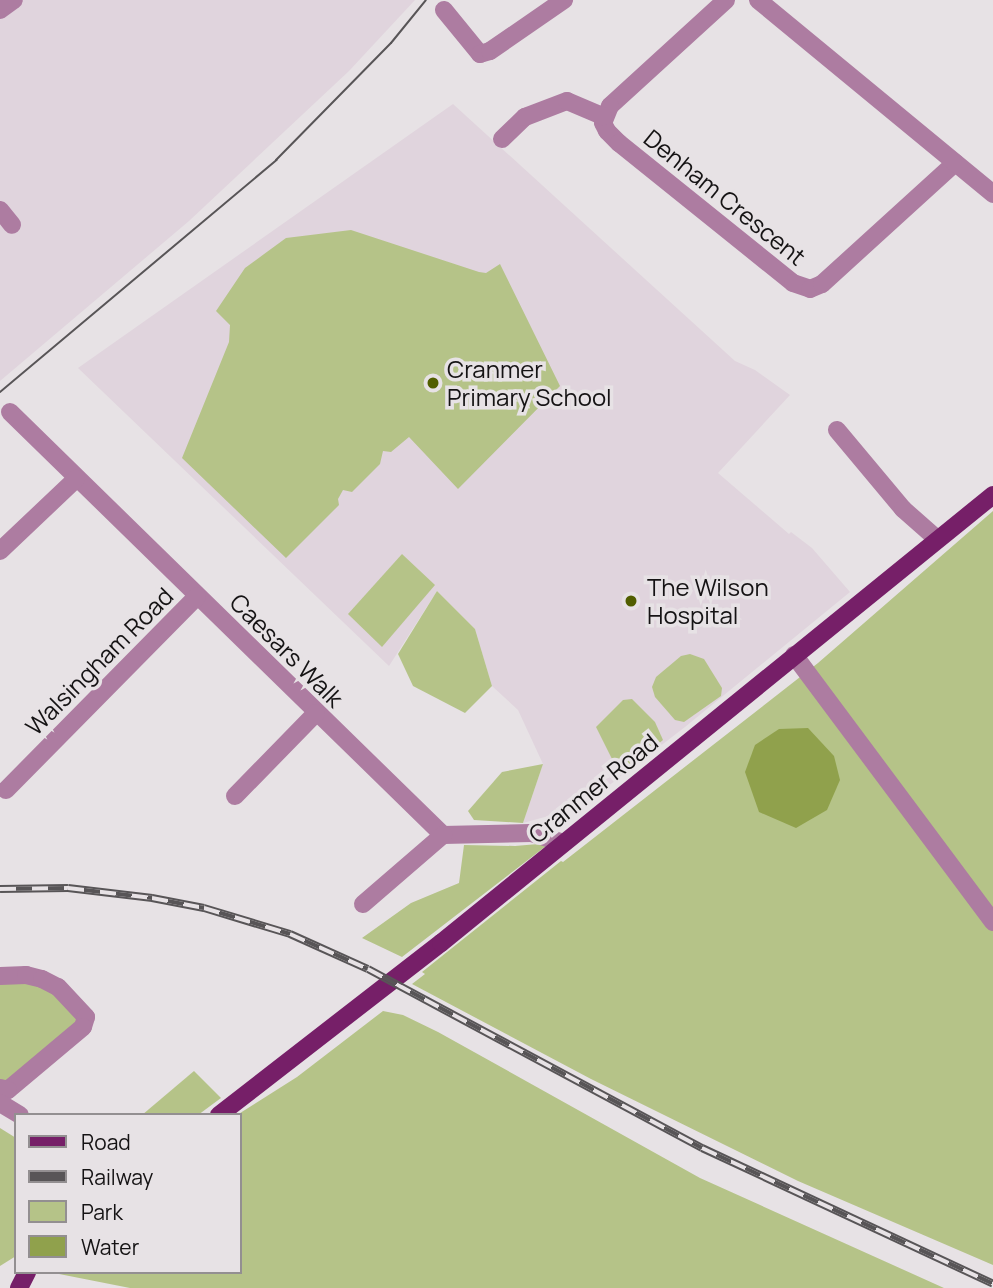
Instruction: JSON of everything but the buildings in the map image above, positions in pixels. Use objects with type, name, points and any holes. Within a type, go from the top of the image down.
[{"type":"main road","name":"Cranmer Road","points":[[222,1113],[441,943],[993,495]]},
{"type":"street","points":[[444,10],[480,54],[490,51],[564,0]]},
{"type":"street","points":[[502,139],[525,117],[567,101],[603,116],[610,106],[726,0]]},
{"type":"street","points":[[758,0],[993,194]]},
{"type":"street","name":"Denham Crescent","points":[[603,116],[607,131],[619,143],[805,289],[822,284],[955,163]]},
{"type":"street","points":[[0,210],[12,225]]},
{"type":"street","name":"Caesars Walk","points":[[10,412],[443,835]]},
{"type":"street","points":[[837,430],[903,509],[937,539]]},
{"type":"street","points":[[0,551],[76,479]]},
{"type":"street","name":"Walsingham Road","points":[[6,790],[197,596]]},
{"type":"street","points":[[794,656],[993,922]]},
{"type":"street","points":[[235,796],[316,713]]},
{"type":"street","points":[[363,904],[443,835],[531,833],[563,844]]},
{"type":"street","points":[[0,976],[26,975],[42,979],[58,987],[86,1017],[83,1027],[1,1096],[18,1113]]},
{"type":"shaded area","points":[[0,0],[415,0],[349,71],[189,221],[0,381]]},
{"type":"shaded area","name":"Cranmer Primary School","points":[[453,104],[735,361],[755,370],[790,395],[718,473],[789,534],[791,532],[812,548],[850,592],[685,727],[581,807],[523,823],[543,764],[518,710],[492,686],[475,629],[437,591],[389,666],[78,368]]},
{"type":"green space","points":[[351,230],[479,272],[486,273],[500,264],[560,386],[458,489],[409,437],[391,452],[383,451],[380,464],[352,492],[343,490],[338,499],[339,505],[286,558],[182,458],[229,342],[230,325],[216,311],[245,268],[286,238]]},
{"type":"green space","points":[[993,511],[993,1265],[798,1181],[591,1079],[412,984],[425,974],[422,972],[561,861],[818,663]]},
{"type":"green space","points":[[402,554],[435,585],[382,647],[348,614]]},
{"type":"green space","points":[[437,591],[475,629],[492,686],[465,713],[413,686],[398,654]]},
{"type":"green space","points":[[690,654],[704,659],[722,688],[721,696],[684,722],[675,720],[655,697],[652,687],[656,677],[681,656]]},
{"type":"green space","points":[[632,699],[655,722],[663,740],[620,775],[596,727],[623,700]]},
{"type":"green space","points":[[543,764],[523,823],[474,820],[468,811],[502,772]]},
{"type":"green space","points":[[550,843],[402,957],[362,938],[411,903],[459,883],[464,845],[515,846]]},
{"type":"green space","points":[[0,974],[45,974],[81,1020],[7,1087],[0,1082]]},
{"type":"green space","points":[[383,1011],[403,1015],[700,1178],[944,1288],[130,1288],[59,1274],[242,1274],[240,1113],[297,1077]]},
{"type":"green space","points":[[194,1071],[221,1098],[201,1113],[144,1113]]},
{"type":"green space","points":[[0,1128],[14,1137],[14,1257],[0,1266]]},
{"type":"water","points":[[808,728],[834,756],[840,780],[827,810],[796,828],[759,812],[745,772],[755,745],[779,729]]},
{"type":"tram line","points":[[0,392],[276,160],[391,43],[426,0]]},
{"type":"railway","points":[[0,889],[68,888],[152,898],[204,908],[290,934],[368,969],[702,1148],[993,1284]]},
{"type":"place","name":"Cranmer Primary School","points":[[433,383]]},
{"type":"place","name":"The Wilson Hospital","points":[[631,601]]}]
